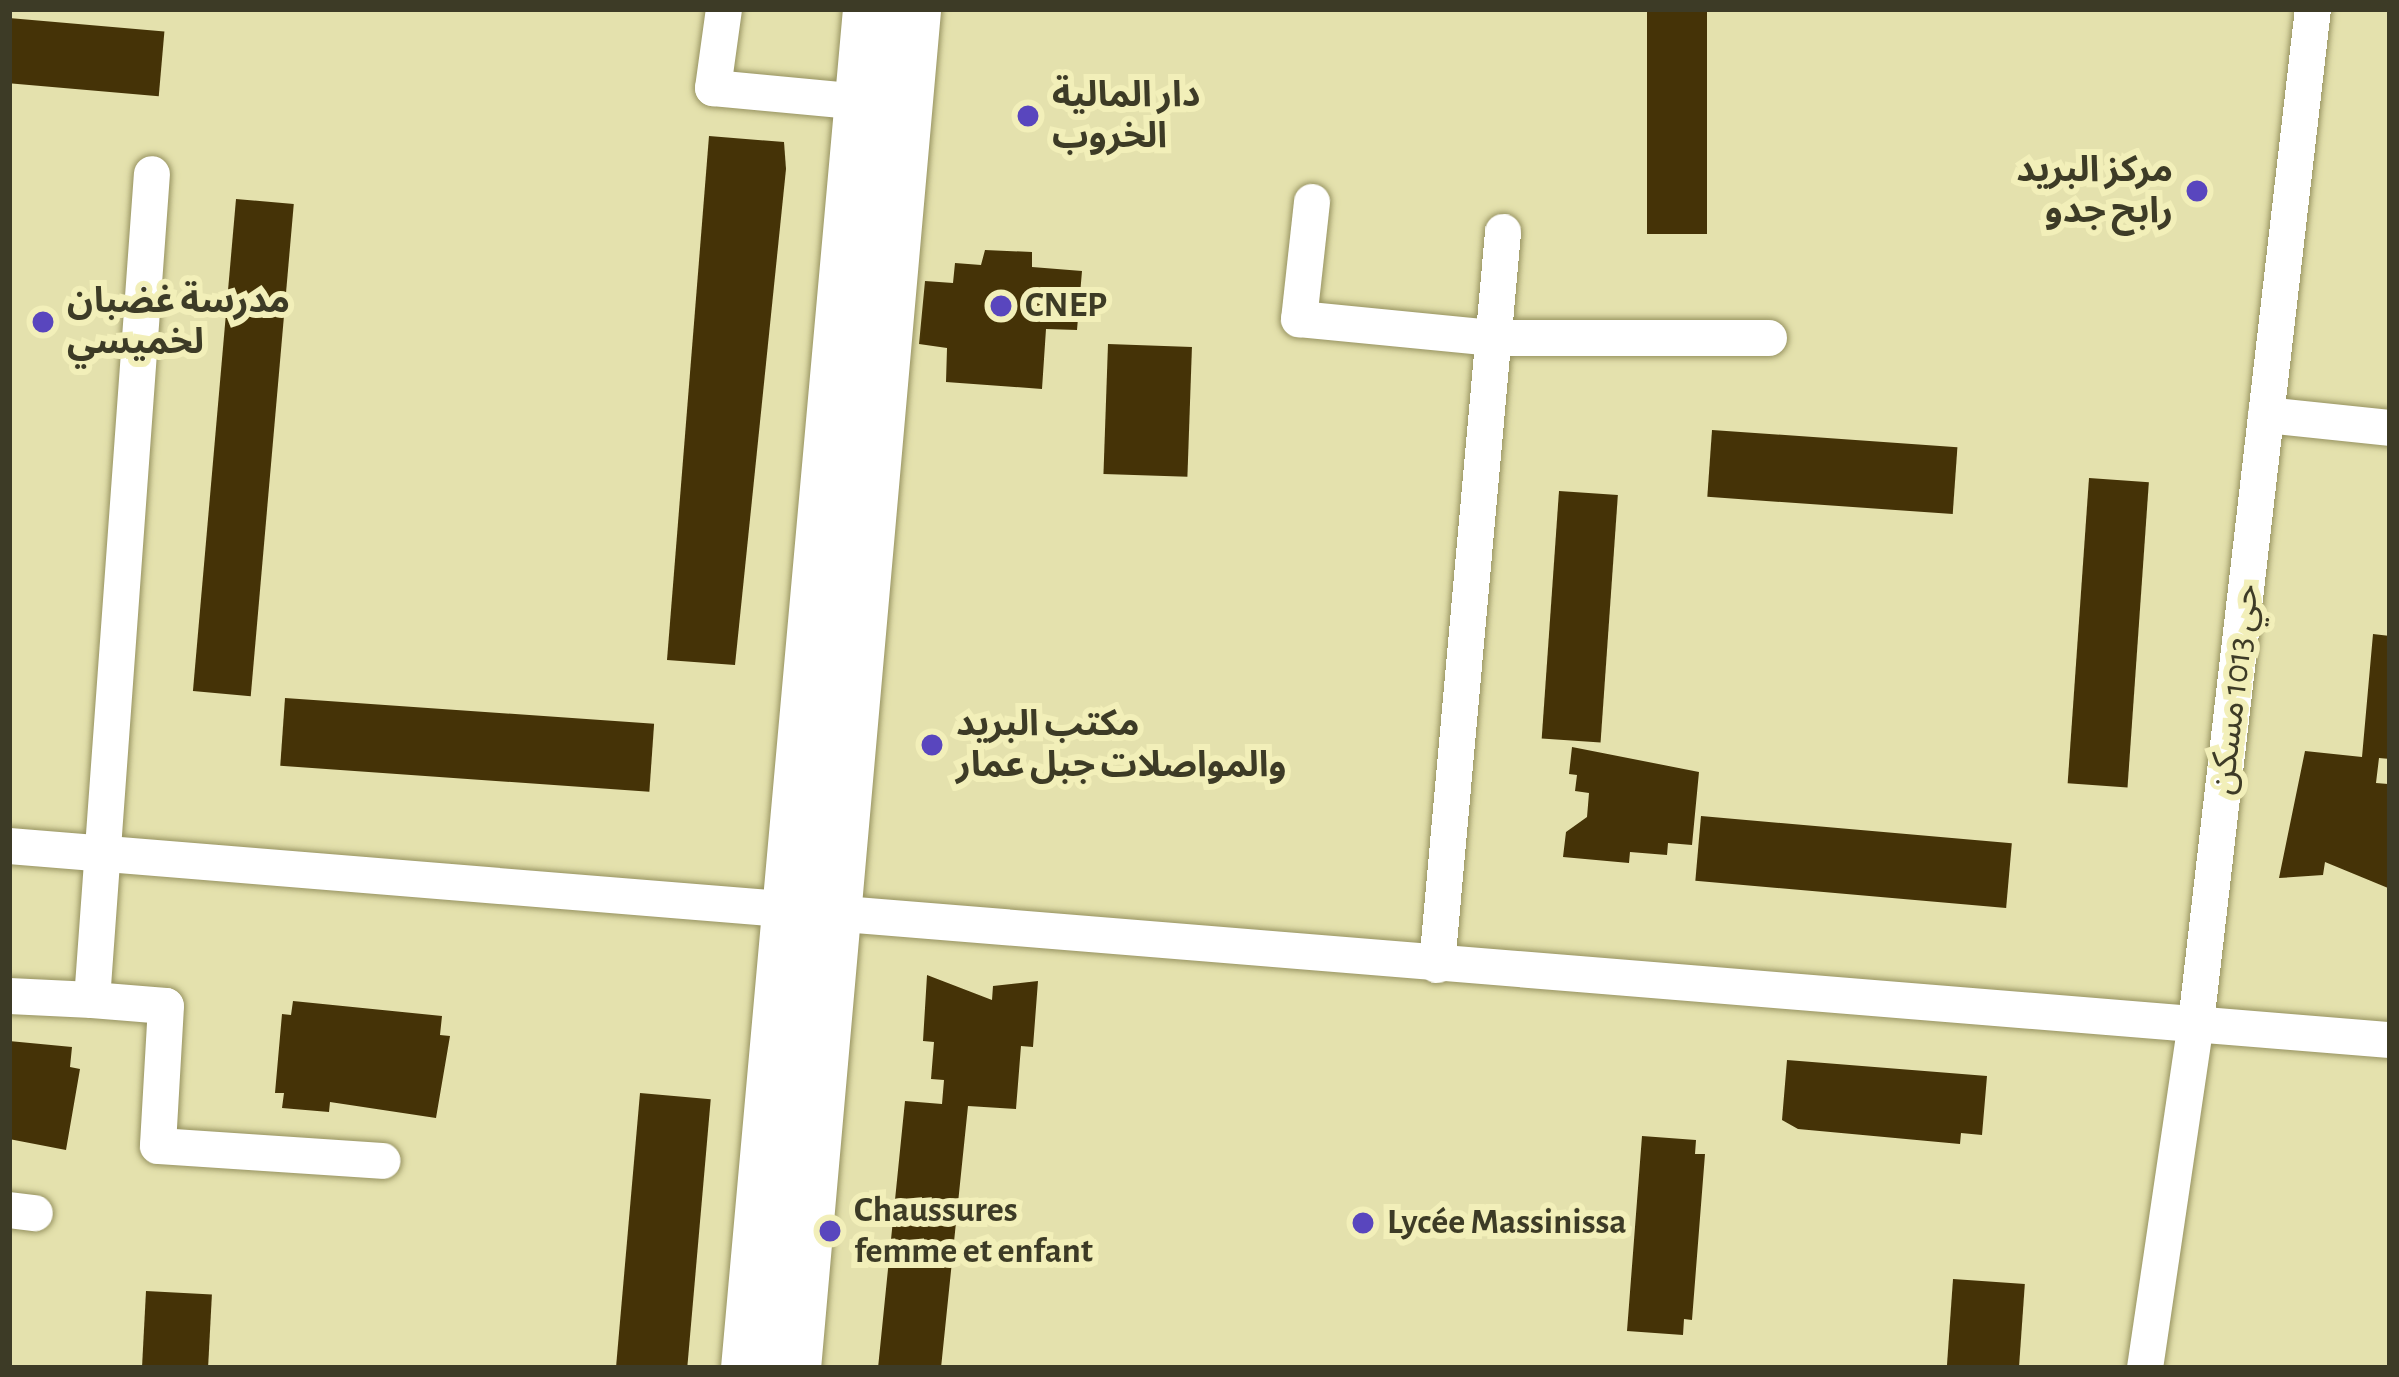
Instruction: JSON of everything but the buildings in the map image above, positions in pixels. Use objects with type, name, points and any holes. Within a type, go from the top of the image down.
[{"type":"main road","points":[[795,1368],[812,916],[868,9]]},
{"type":"main road","points":[[746,1368],[812,916],[916,9]]},
{"type":"street","points":[[724,9],[713,88],[860,102]]},
{"type":"street","name":"حي 1013 مسكن","points":[[2145,1368],[2196,1023],[2313,9]]},
{"type":"street","points":[[92,1000],[98,855],[152,174]]},
{"type":"street","points":[[1312,202],[1299,319],[1494,338],[1769,338]]},
{"type":"street","points":[[1437,964],[1503,232]]},
{"type":"street","points":[[2266,415],[2390,428]]},
{"type":"street","points":[[9,845],[812,916],[2390,1040]]},
{"type":"street","points":[[9,996],[166,1006],[158,1146],[383,1161]]},
{"type":"place","name":"دار المالية الخروب","points":[[1028,116]]},
{"type":"place","name":"مركز البريد رابح جدو","points":[[2197,191]]},
{"type":"place","name":"CNEP","points":[[1001,306]]},
{"type":"place","name":"مدرسة غضبان لخميسي","points":[[43,322]]},
{"type":"place","name":"مكتب البريد والمواصلات جبل عمار","points":[[932,745]]},
{"type":"place","name":"Lycée Massinissa","points":[[1363,1223]]},
{"type":"place","name":"Chaussures femme et enfant","points":[[830,1231]]}]
